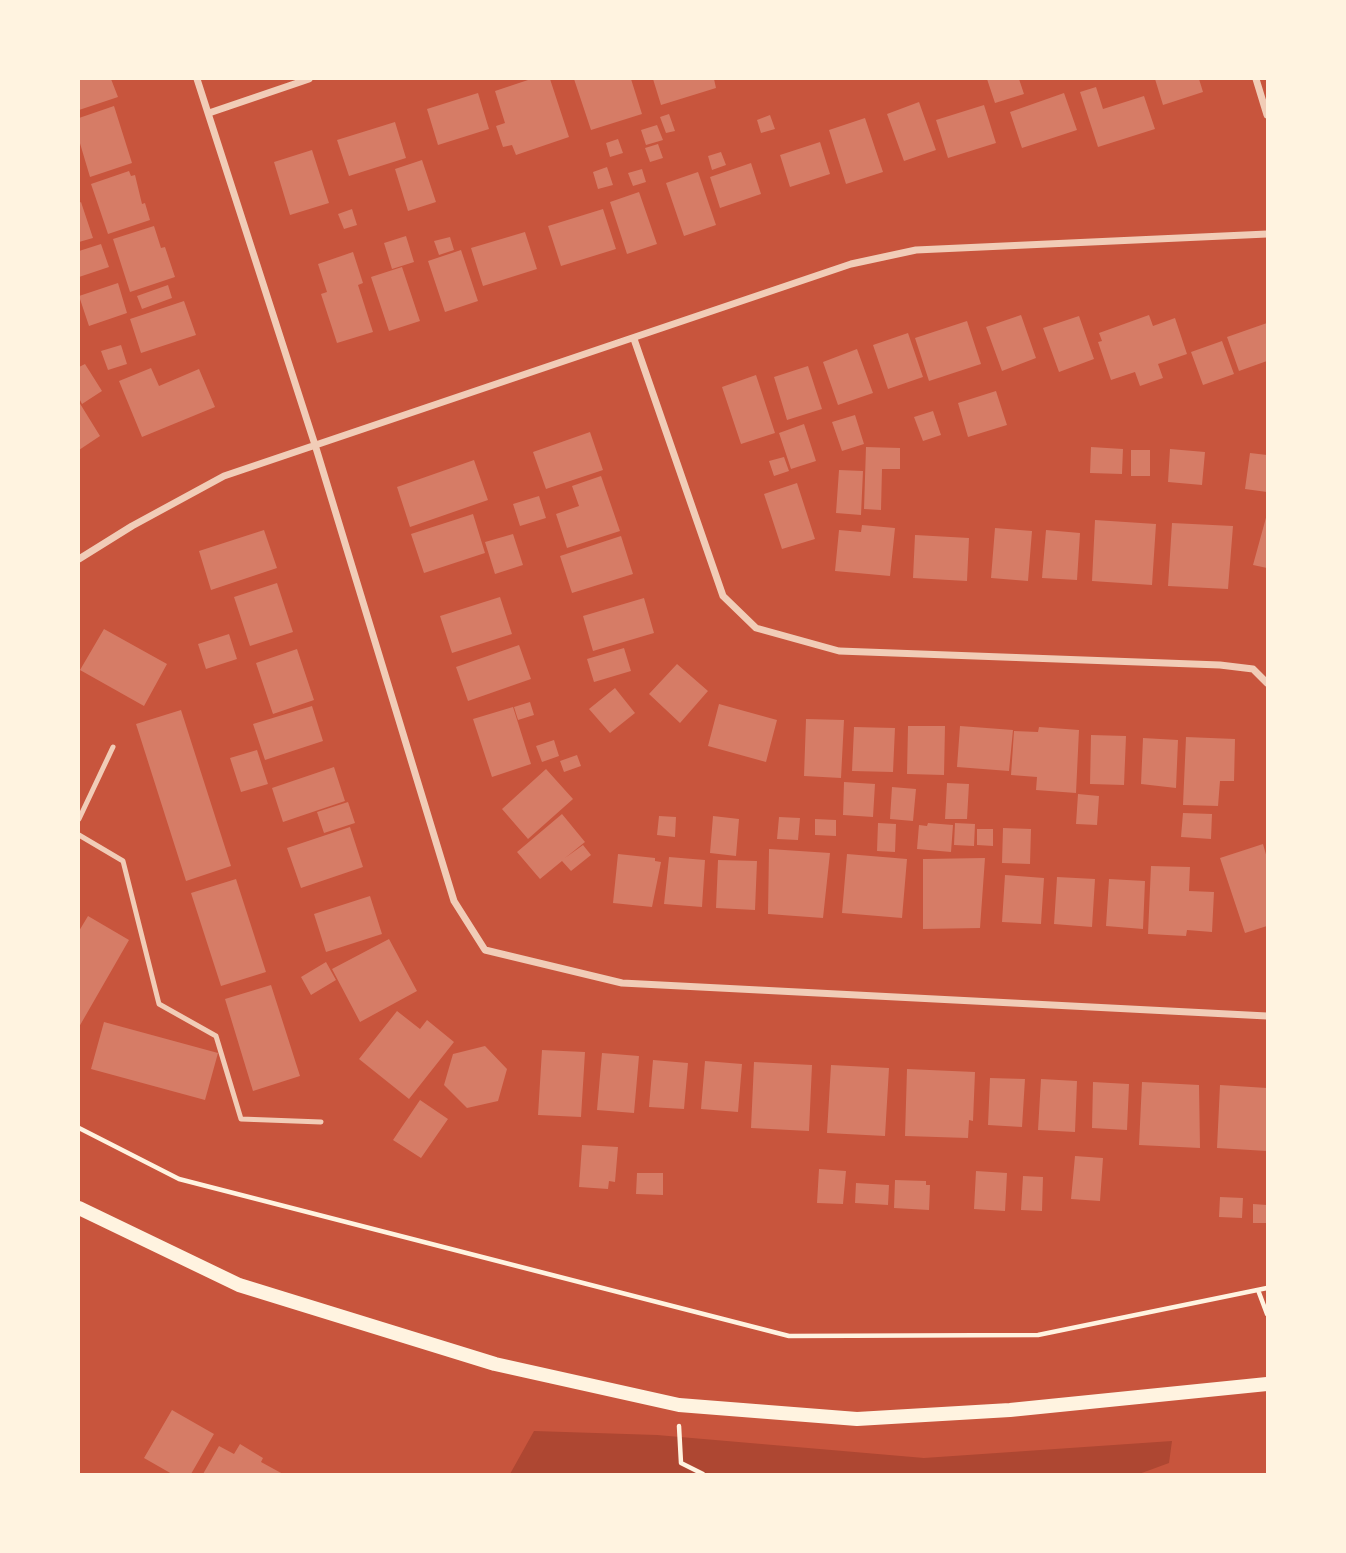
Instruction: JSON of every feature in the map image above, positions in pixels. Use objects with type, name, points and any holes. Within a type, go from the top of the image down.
[{"type":"main road","points":[[79,1208],[239,1284],[495,1364],[678,1405],[857,1419],[1010,1410],[1267,1384]]},
{"type":"street","points":[[197,79],[316,447],[454,901],[485,950],[622,983],[1267,1016]]},
{"type":"street","points":[[209,113],[309,79]]},
{"type":"street","points":[[1256,79],[1267,115]]},
{"type":"street","points":[[79,559],[132,526],[225,476],[851,264],[916,250],[1267,234]]},
{"type":"street","points":[[634,339],[723,596],[756,628],[839,651],[1220,665],[1253,669],[1267,683]]},
{"type":"lane","points":[[79,819],[113,747]]},
{"type":"lane","points":[[79,835],[124,861],[159,1004],[216,1036],[241,1119],[321,1122]]},
{"type":"path","points":[[79,1128],[178,1179],[789,1336],[1038,1335],[1267,1288]]},
{"type":"path","points":[[1258,1290],[1267,1314]]},
{"type":"path","points":[[678,1405],[681,1462],[703,1474]]},
{"type":"shaded area","points":[[534,1431],[657,1435],[924,1458],[1172,1441],[1169,1463],[1139,1474],[510,1474]]},
{"type":"building","points":[[79,79],[111,79],[118,97],[79,110]]},
{"type":"building","points":[[531,79],[550,79],[569,137],[516,155],[512,145],[503,147],[496,126],[505,123],[495,91]]},
{"type":"building","points":[[574,79],[631,79],[642,114],[591,130]]},
{"type":"building","points":[[653,79],[714,79],[716,88],[661,105]]},
{"type":"building","points":[[987,79],[1019,79],[1024,94],[995,103]]},
{"type":"building","points":[[1155,79],[1199,79],[1203,92],[1163,105]]},
{"type":"building","points":[[1096,87],[1103,109],[1144,96],[1155,129],[1098,147],[1080,92]]},
{"type":"building","points":[[478,93],[489,129],[438,145],[427,109]]},
{"type":"building","points":[[1064,93],[1077,130],[1022,148],[1010,112]]},
{"type":"building","points":[[919,102],[936,150],[904,161],[887,114]]},
{"type":"building","points":[[984,105],[996,143],[948,158],[936,120]]},
{"type":"building","points":[[114,106],[132,163],[90,177],[79,140],[79,118]]},
{"type":"building","points":[[669,114],[675,131],[666,133],[660,117]]},
{"type":"building","points":[[770,115],[775,129],[761,133],[757,120]]},
{"type":"building","points":[[865,118],[883,172],[846,184],[829,130]]},
{"type":"building","points":[[395,122],[406,158],[349,176],[337,140]]},
{"type":"building","points":[[657,125],[663,140],[646,145],[641,130]]},
{"type":"building","points":[[618,139],[623,153],[610,157],[606,143]]},
{"type":"building","points":[[820,142],[830,174],[790,187],[780,155]]},
{"type":"building","points":[[658,144],[663,158],[650,162],[645,148]]},
{"type":"building","points":[[312,150],[329,203],[290,215],[274,162]]},
{"type":"building","points":[[721,152],[726,165],[712,170],[708,156]]},
{"type":"building","points":[[422,160],[436,202],[408,211],[395,169]]},
{"type":"building","points":[[751,163],[761,194],[720,208],[710,177]]},
{"type":"building","points":[[607,167],[613,185],[598,189],[593,172]]},
{"type":"building","points":[[642,169],[646,182],[633,186],[628,173]]},
{"type":"building","points":[[129,171],[131,176],[135,175],[142,204],[145,203],[150,220],[108,234],[91,184]]},
{"type":"building","points":[[698,172],[716,225],[684,236],[666,183]]},
{"type":"building","points":[[639,192],[657,244],[627,254],[610,202]]},
{"type":"building","points":[[81,202],[93,238],[79,242],[79,203]]},
{"type":"building","points":[[352,209],[357,225],[344,229],[338,214]]},
{"type":"building","points":[[603,209],[616,249],[561,266],[548,226]]},
{"type":"building","points":[[154,226],[161,248],[165,247],[175,277],[130,292],[113,239]]},
{"type":"building","points":[[525,232],[537,269],[483,286],[471,248]]},
{"type":"building","points":[[406,236],[414,262],[392,269],[384,243]]},
{"type":"building","points":[[450,237],[454,250],[439,255],[434,241]]},
{"type":"building","points":[[101,244],[109,267],[79,277],[79,251]]},
{"type":"building","points":[[461,250],[478,301],[445,312],[428,261]]},
{"type":"building","points":[[353,252],[363,283],[358,285],[373,332],[337,343],[321,294],[327,292],[318,264]]},
{"type":"building","points":[[402,267],[420,321],[389,331],[371,277]]},
{"type":"building","points":[[118,283],[127,313],[89,326],[79,296]]},
{"type":"building","points":[[168,285],[172,298],[142,309],[137,296]]},
{"type":"building","points":[[184,301],[196,335],[141,353],[130,319]]},
{"type":"building","points":[[1021,315],[1036,358],[1002,371],[986,327]]},
{"type":"building","points":[[1149,315],[1153,326],[1175,318],[1187,354],[1158,364],[1163,378],[1140,386],[1135,372],[1111,380],[1098,342],[1102,341],[1099,333]]},
{"type":"building","points":[[1079,316],[1094,359],[1059,372],[1043,328]]},
{"type":"building","points":[[967,321],[981,364],[929,381],[915,338]]},
{"type":"building","points":[[1267,323],[1267,361],[1239,371],[1227,337]]},
{"type":"building","points":[[908,333],[923,377],[888,389],[873,345]]},
{"type":"building","points":[[1222,341],[1234,374],[1203,385],[1191,352]]},
{"type":"building","points":[[121,345],[127,364],[108,370],[101,351]]},
{"type":"building","points":[[857,349],[873,393],[838,405],[823,362]]},
{"type":"building","points":[[85,364],[102,391],[82,404],[79,398],[79,367]]},
{"type":"building","points":[[808,366],[822,409],[787,420],[774,377]]},
{"type":"building","points":[[151,368],[159,386],[199,369],[215,407],[142,437],[119,381]]},
{"type":"building","points":[[756,375],[775,433],[741,444],[722,387]]},
{"type":"building","points":[[996,391],[1007,425],[968,437],[958,403]]},
{"type":"building","points":[[79,402],[100,436],[79,450]]},
{"type":"building","points":[[933,411],[941,435],[923,441],[914,417]]},
{"type":"building","points":[[855,415],[864,444],[842,451],[832,422]]},
{"type":"building","points":[[804,424],[816,461],[791,469],[779,433]]},
{"type":"building","points":[[590,432],[603,470],[546,489],[533,452]]},
{"type":"building","points":[[866,447],[900,448],[900,469],[882,469],[881,510],[864,509]]},
{"type":"building","points":[[1091,447],[1123,449],[1122,474],[1090,473]]},
{"type":"building","points":[[1170,449],[1205,452],[1202,485],[1168,482]]},
{"type":"building","points":[[1131,450],[1150,450],[1150,476],[1131,476]]},
{"type":"building","points":[[1250,453],[1267,455],[1267,492],[1245,489]]},
{"type":"building","points":[[784,457],[789,471],[774,476],[769,461]]},
{"type":"building","points":[[474,460],[488,500],[410,527],[397,487]]},
{"type":"building","points":[[839,470],[863,471],[861,515],[836,513]]},
{"type":"building","points":[[601,476],[620,531],[567,548],[556,514],[579,506],[572,486]]},
{"type":"building","points":[[797,483],[815,539],[782,549],[764,494]]},
{"type":"building","points":[[539,496],[546,518],[520,526],[513,504]]},
{"type":"building","points":[[473,514],[485,553],[424,573],[411,534]]},
{"type":"building","points":[[1267,514],[1267,568],[1253,565]]},
{"type":"building","points":[[1095,520],[1156,524],[1152,585],[1092,581]]},
{"type":"building","points":[[1172,523],[1233,526],[1228,589],[1168,586]]},
{"type":"building","points":[[862,525],[895,528],[890,576],[835,571],[839,530],[861,532]]},
{"type":"building","points":[[995,528],[1032,531],[1028,581],[991,578]]},
{"type":"building","points":[[264,530],[277,568],[211,590],[199,551]]},
{"type":"building","points":[[1046,530],[1080,533],[1077,580],[1042,578]]},
{"type":"building","points":[[513,534],[523,565],[495,574],[485,542]]},
{"type":"building","points":[[915,535],[969,538],[967,581],[913,578]]},
{"type":"building","points":[[621,536],[633,574],[572,593],[560,556]]},
{"type":"building","points":[[277,583],[293,632],[250,646],[234,597]]},
{"type":"building","points":[[500,597],[512,634],[452,653],[440,616]]},
{"type":"building","points":[[644,598],[654,633],[593,651],[583,616]]},
{"type":"building","points":[[104,629],[167,664],[144,706],[80,670]]},
{"type":"building","points":[[229,634],[237,659],[206,669],[198,644]]},
{"type":"building","points":[[519,645],[531,679],[468,701],[456,667]]},
{"type":"building","points":[[624,648],[631,671],[594,682],[587,659]]},
{"type":"building","points":[[297,649],[314,700],[273,714],[256,663]]},
{"type":"building","points":[[677,664],[708,691],[680,723],[649,694]]},
{"type":"building","points":[[615,688],[635,713],[610,733],[589,709]]},
{"type":"building","points":[[530,702],[534,715],[518,720],[514,707]]},
{"type":"building","points":[[719,704],[777,720],[766,762],[708,746]]},
{"type":"building","points":[[312,706],[323,741],[265,760],[253,724]]},
{"type":"building","points":[[513,707],[531,764],[492,777],[473,719]]},
{"type":"building","points":[[181,710],[231,866],[186,881],[136,724]]},
{"type":"building","points":[[806,719],[844,720],[841,778],[804,776]]},
{"type":"building","points":[[908,726],[945,726],[944,775],[907,774]]},
{"type":"building","points":[[960,726],[1013,730],[1009,771],[957,767]]},
{"type":"building","points":[[854,727],[895,728],[893,772],[852,771]]},
{"type":"building","points":[[1039,727],[1079,730],[1076,793],[1036,790],[1037,777],[1011,775],[1014,731],[1038,732]]},
{"type":"building","points":[[1091,735],[1126,736],[1124,785],[1090,784]]},
{"type":"building","points":[[1186,737],[1235,739],[1234,781],[1220,781],[1218,806],[1183,805]]},
{"type":"building","points":[[1143,738],[1178,740],[1176,788],[1141,784]]},
{"type":"building","points":[[554,740],[559,756],[542,762],[536,746]]},
{"type":"building","points":[[257,750],[268,784],[241,792],[230,758]]},
{"type":"building","points":[[577,755],[581,766],[564,772],[560,761]]},
{"type":"building","points":[[334,767],[345,801],[283,822],[272,788]]},
{"type":"building","points":[[546,769],[573,799],[528,839],[502,809]]},
{"type":"building","points":[[844,782],[875,784],[873,817],[843,815]]},
{"type":"building","points":[[947,783],[969,784],[967,819],[945,819]]},
{"type":"building","points":[[892,787],[916,789],[913,821],[890,819]]},
{"type":"building","points":[[1078,794],[1099,796],[1097,825],[1076,824]]},
{"type":"building","points":[[348,802],[355,823],[324,833],[317,812]]},
{"type":"building","points":[[1183,813],[1212,814],[1211,839],[1181,837]]},
{"type":"building","points":[[562,814],[585,842],[565,858],[583,845],[591,855],[571,871],[562,861],[540,879],[517,852]]},
{"type":"building","points":[[659,816],[676,817],[675,837],[657,835]]},
{"type":"building","points":[[713,816],[739,819],[736,856],[710,853]]},
{"type":"building","points":[[779,817],[800,818],[798,840],[777,839]]},
{"type":"building","points":[[815,819],[836,820],[836,836],[815,835]]},
{"type":"building","points":[[878,823],[896,824],[895,852],[877,851]]},
{"type":"building","points":[[928,823],[953,825],[951,852],[917,849],[919,825],[927,826]]},
{"type":"building","points":[[955,823],[975,824],[974,846],[954,845]]},
{"type":"building","points":[[350,827],[363,867],[301,888],[287,848]]},
{"type":"building","points":[[1003,828],[1031,829],[1030,864],[1002,863]]},
{"type":"building","points":[[977,829],[993,829],[993,846],[977,845]]},
{"type":"building","points":[[1263,844],[1267,858],[1267,926],[1245,933],[1220,858]]},
{"type":"building","points":[[769,849],[830,853],[823,918],[768,914]]},
{"type":"building","points":[[618,854],[655,858],[655,861],[661,862],[652,907],[613,903]]},
{"type":"building","points":[[847,854],[907,859],[902,918],[842,913]]},
{"type":"building","points":[[669,857],[705,860],[702,907],[664,904]]},
{"type":"building","points":[[985,858],[980,928],[923,929],[923,859]]},
{"type":"building","points":[[718,860],[757,861],[755,910],[716,908]]},
{"type":"building","points":[[1151,866],[1190,867],[1189,891],[1214,892],[1212,932],[1187,930],[1186,936],[1148,934]]},
{"type":"building","points":[[1005,875],[1044,878],[1041,924],[1002,922]]},
{"type":"building","points":[[1057,877],[1095,879],[1092,927],[1054,924]]},
{"type":"building","points":[[236,879],[266,972],[221,986],[191,893]]},
{"type":"building","points":[[1109,879],[1145,881],[1143,929],[1106,926]]},
{"type":"building","points":[[370,896],[382,934],[326,952],[314,914]]},
{"type":"building","points":[[88,916],[129,940],[79,1027],[79,931]]},
{"type":"building","points":[[389,939],[417,991],[360,1022],[332,969]]},
{"type":"building","points":[[326,962],[336,980],[311,995],[301,977]]},
{"type":"building","points":[[271,985],[300,1076],[253,1091],[225,999]]},
{"type":"building","points":[[397,1011],[420,1029],[427,1020],[454,1042],[409,1099],[359,1059]]},
{"type":"building","points":[[104,1022],[218,1053],[205,1100],[91,1069]]},
{"type":"building","points":[[485,1046],[507,1069],[498,1101],[467,1108],[444,1085],[453,1054]]},
{"type":"building","points":[[542,1050],[585,1052],[581,1117],[538,1115]]},
{"type":"building","points":[[602,1053],[639,1056],[634,1113],[597,1110]]},
{"type":"building","points":[[653,1060],[688,1063],[684,1109],[649,1107]]},
{"type":"building","points":[[705,1061],[742,1064],[738,1112],[701,1109]]},
{"type":"building","points":[[754,1062],[812,1065],[809,1131],[751,1128]]},
{"type":"building","points":[[831,1065],[889,1068],[885,1136],[827,1133]]},
{"type":"building","points":[[907,1069],[975,1072],[973,1121],[969,1120],[968,1138],[905,1136]]},
{"type":"building","points":[[990,1078],[1025,1079],[1022,1127],[988,1125]]},
{"type":"building","points":[[1041,1079],[1077,1081],[1075,1132],[1038,1130]]},
{"type":"building","points":[[1093,1082],[1129,1084],[1127,1130],[1092,1128]]},
{"type":"building","points":[[1142,1082],[1199,1085],[1200,1148],[1139,1145]]},
{"type":"building","points":[[1220,1085],[1267,1088],[1267,1151],[1217,1148]]},
{"type":"building","points":[[420,1100],[448,1119],[421,1158],[393,1140]]},
{"type":"building","points":[[582,1145],[618,1147],[615,1182],[609,1181],[608,1189],[579,1187]]},
{"type":"building","points":[[1075,1156],[1103,1158],[1100,1201],[1071,1199]]},
{"type":"building","points":[[819,1169],[846,1171],[843,1204],[817,1203]]},
{"type":"building","points":[[976,1171],[1007,1173],[1005,1211],[974,1209]]},
{"type":"building","points":[[637,1173],[663,1173],[663,1195],[636,1194]]},
{"type":"building","points":[[1023,1176],[1043,1177],[1042,1211],[1021,1210]]},
{"type":"building","points":[[895,1180],[926,1181],[926,1185],[930,1185],[929,1210],[894,1208]]},
{"type":"building","points":[[856,1183],[889,1185],[888,1205],[855,1203]]},
{"type":"building","points":[[1220,1197],[1243,1198],[1242,1218],[1219,1217]]},
{"type":"building","points":[[1253,1204],[1267,1205],[1267,1223],[1253,1223]]},
{"type":"building","points":[[172,1410],[214,1434],[191,1474],[172,1474],[144,1458]]},
{"type":"building","points":[[240,1444],[263,1458],[261,1462],[283,1474],[203,1474],[219,1446],[234,1454]]}]
